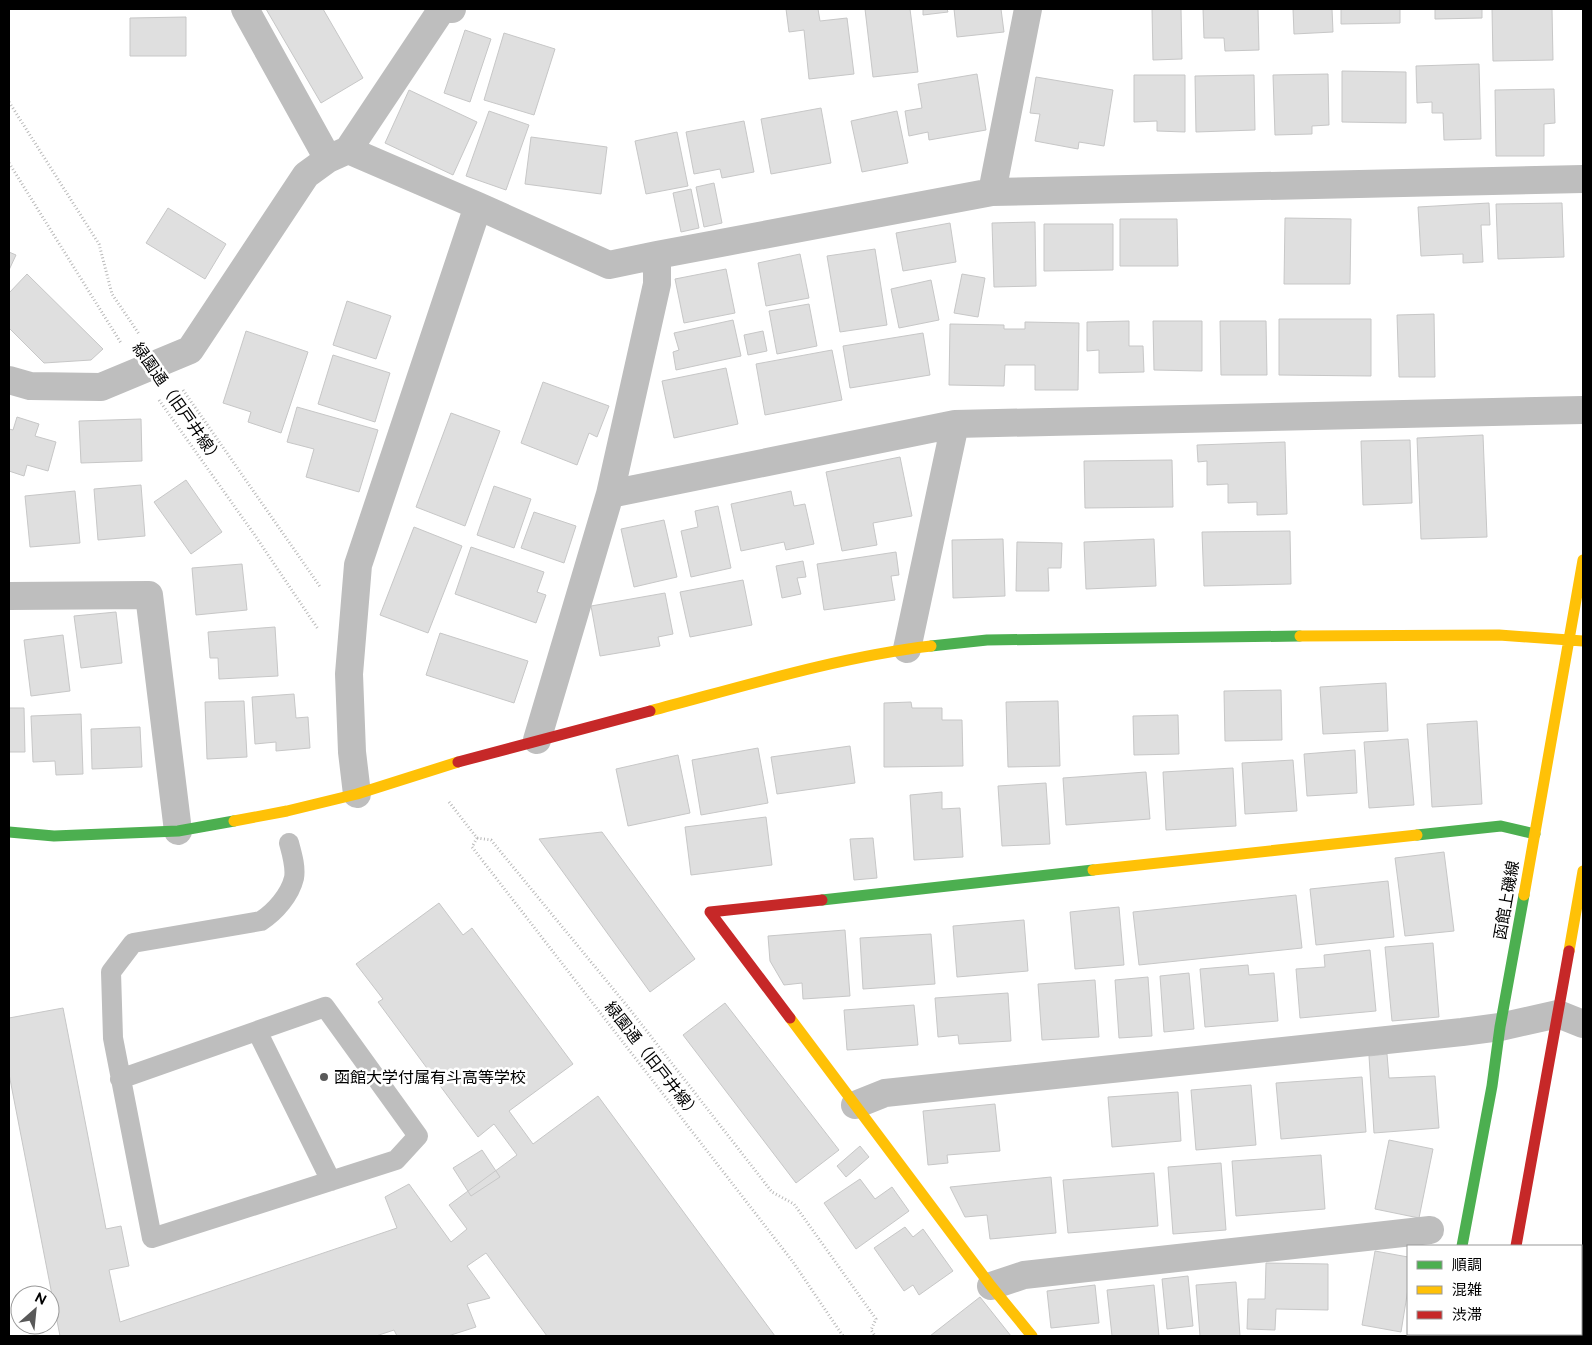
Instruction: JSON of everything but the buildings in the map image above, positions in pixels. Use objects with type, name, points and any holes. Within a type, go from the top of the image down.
[{"type":"street","points":[[244,9],[338,154],[478,206],[609,265],[657,254],[992,192],[1583,179]]},
{"type":"street","points":[[9,380],[30,386],[101,387],[190,350],[306,175],[338,154],[442,9],[452,9]]},
{"type":"street","points":[[992,192],[1028,9]]},
{"type":"street","points":[[357,794],[352,752],[349,674],[358,565],[478,206]]},
{"type":"street","points":[[537,740],[610,494],[657,284],[657,254]]},
{"type":"street","points":[[610,494],[955,424],[1583,410]]},
{"type":"street","points":[[907,649],[955,424]]},
{"type":"street","name":"函館上磯線","points":[[1462,1245],[1492,1086],[1500,1027],[1583,560]]},
{"type":"street","points":[[9,596],[148,595],[178,831]]},
{"type":"street","points":[[9,832],[54,836],[178,831],[288,811],[357,794],[424,772],[537,740],[806,670],[907,649],[986,640],[1165,636],[1498,635],[1583,641]]},
{"type":"street","points":[[1032,1336],[992,1286],[710,912],[1501,826],[1535,834]]},
{"type":"street","points":[[1516,1245],[1583,871]]},
{"type":"street","points":[[856,1104],[885,1093],[1500,1027],[1558,1014],[1583,1024]]},
{"type":"street","points":[[992,1286],[1024,1275],[1430,1230]]},
{"type":"lane","points":[[120,1079],[325,1007],[418,1136],[396,1160],[152,1238],[120,1079],[113,1038],[111,972],[133,943],[260,921],[271,915],[284,898],[294,878],[294,864],[289,843]]},
{"type":"lane","points":[[257,1031],[331,1181]]},
{"type":"path","name":"緑園通（旧戸井線）","points":[[9,163],[139,371],[254,534],[323,637]]},
{"type":"path","name":"緑園通（旧戸井線）","points":[[449,802],[477,838],[472,847],[793,1262],[843,1336]]},
{"type":"path","points":[[477,838],[490,840],[634,1015],[772,1192],[794,1204],[876,1319],[871,1330],[875,1336]]},
{"type":"traffic: fast","points":[[931,646],[987,640],[1300,636]]},
{"type":"traffic: fast","points":[[9,832],[54,836],[178,831],[234,821]]},
{"type":"traffic: fast","points":[[1417,835],[1501,826],[1535,834]]},
{"type":"traffic: fast","points":[[822,900],[1093,870]]},
{"type":"traffic: fast","points":[[1462,1245],[1492,1086],[1500,1027],[1524,895]]},
{"type":"traffic: slow","points":[[1524,895],[1583,560]]},
{"type":"traffic: slow","points":[[1300,636],[1499,635],[1583,641]]},
{"type":"traffic: slow","points":[[650,711],[825,665],[861,657],[931,646]]},
{"type":"traffic: slow","points":[[234,821],[287,811],[357,794],[458,762]]},
{"type":"traffic: slow","points":[[1093,870],[1417,835]]},
{"type":"traffic: slow","points":[[1569,951],[1583,871]]},
{"type":"traffic: slow","points":[[790,1018],[991,1286],[1032,1336]]},
{"type":"traffic: jam","points":[[458,762],[650,711]]},
{"type":"traffic: jam","points":[[790,1018],[710,912],[822,900]]},
{"type":"traffic: jam","points":[[1516,1245],[1569,951]]},
{"type":"place","name":"函館大学付属有斗高等学校","points":[[324,1077]]}]
